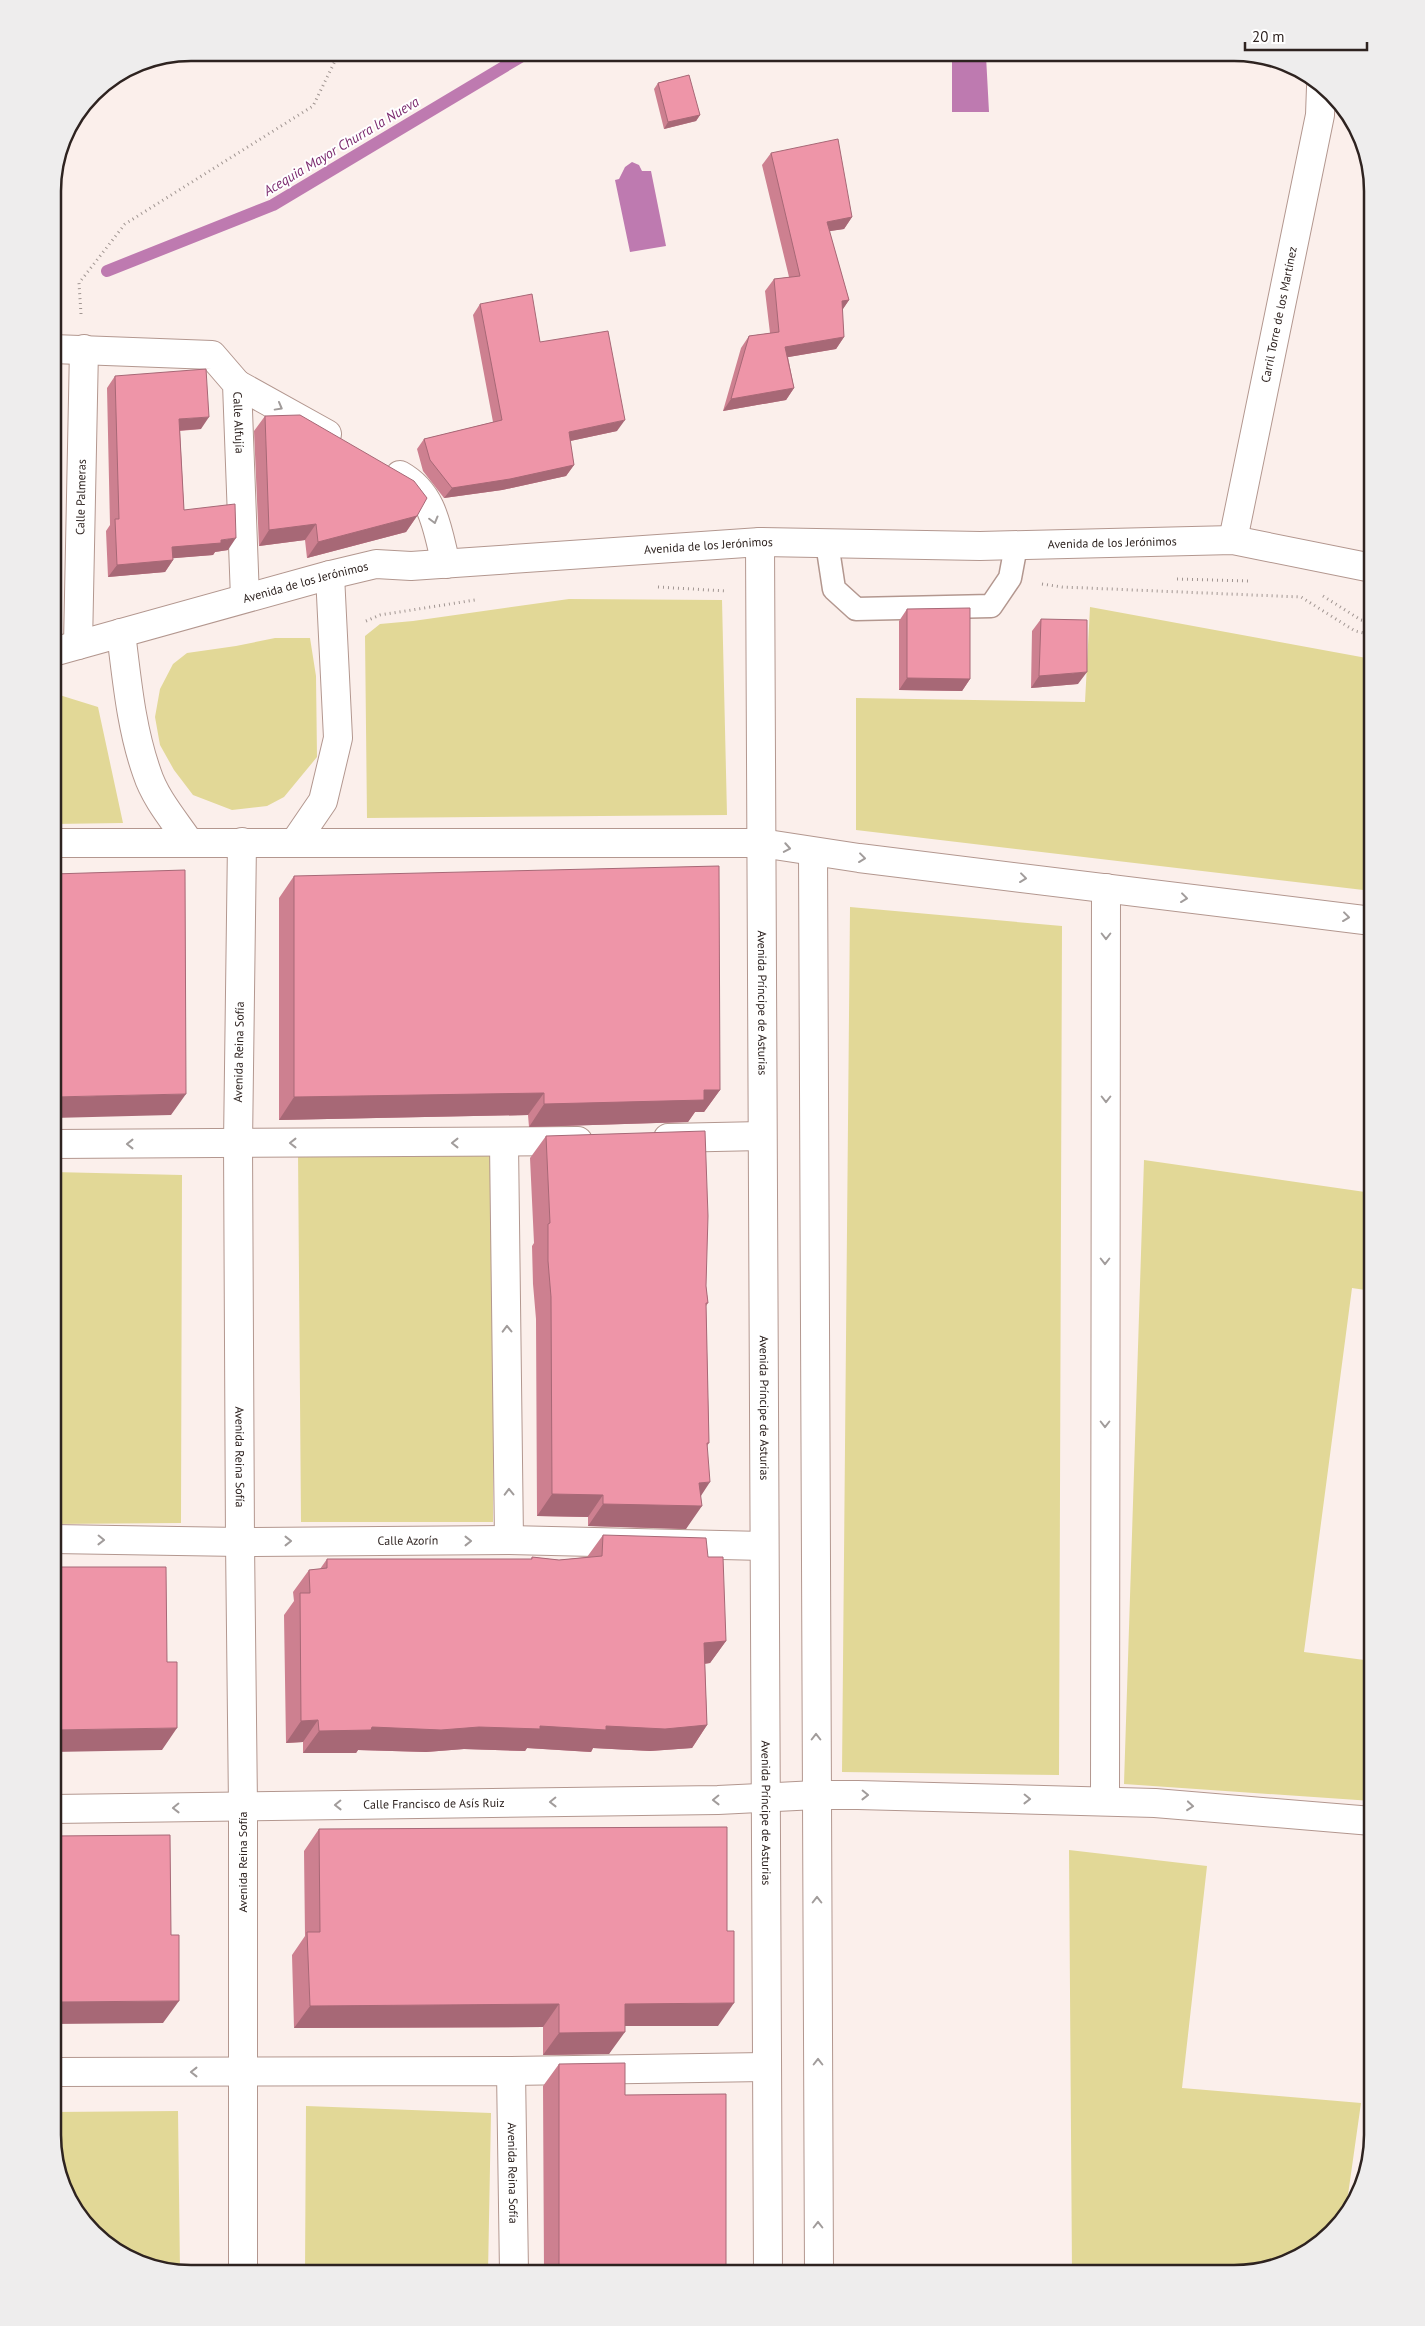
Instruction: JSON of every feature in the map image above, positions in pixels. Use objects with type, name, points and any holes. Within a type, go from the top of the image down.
[{"type":"street","name":"Carril Torre de los Martínez","points":[[1233,540],[1320,116],[1321,96]]},
{"type":"street","name":"Calle Palmeras","points":[[65,648],[84,349]]},
{"type":"street","name":"Calle Alfujía","points":[[62,350],[212,355],[237,384],[245,598]]},
{"type":"street","points":[[237,384],[350,447]]},
{"type":"street","points":[[376,462],[411,481],[430,504],[446,564]]},
{"type":"street","name":"Avenida de los Jerónimos","points":[[65,648],[376,564],[411,566],[446,564],[760,542],[1016,546],[1233,540],[1364,566]]},
{"type":"street","name":"Avenida Príncipe de Asturias","points":[[760,542],[764,1798],[768,2265]]},
{"type":"street","points":[[295,842],[323,801],[338,738],[330,575]]},
{"type":"street","points":[[121,632],[132,718],[147,774],[163,804],[189,842]]},
{"type":"street","name":"Avenida Reina Sofía","points":[[242,842],[238,1144],[240,1542],[244,1807],[243,2264]]},
{"type":"street","points":[[62,843],[761,843],[813,852],[1364,919]]},
{"type":"street","points":[[813,852],[819,2265]]},
{"type":"street","points":[[1105,1801],[1106,888]]},
{"type":"street","points":[[643,1139],[762,1136]]},
{"type":"street","points":[[62,1144],[504,1143],[603,1140]]},
{"type":"street","points":[[504,1143],[510,1540]]},
{"type":"street","name":"Calle Azorín","points":[[61,1539],[240,1542],[510,1540],[764,1546]]},
{"type":"street","name":"Calle Francisco de Asís Ruiz","points":[[61,1809],[764,1798],[816,1795],[1155,1803],[1364,1820]]},
{"type":"street","points":[[61,2072],[511,2071],[767,2067]]},
{"type":"street","name":"Avenida Reina Sofía","points":[[511,2071],[514,2264]]},
{"type":"lane","points":[[827,543],[834,589],[856,609],[992,606],[1010,578],[1016,546]]},
{"type":"path","points":[[84,349],[79,284],[125,224],[312,106],[334,61]]},
{"type":"path","points":[[1010,578],[1062,587],[1301,597],[1355,631],[1364,633]]},
{"type":"shaded area","points":[[952,62],[986,62],[989,112],[952,112]]},
{"type":"shaded area","points":[[632,162],[639,165],[642,171],[651,171],[666,246],[630,252],[615,180],[619,179],[625,167]]},
{"type":"shaded area","points":[[569,599],[722,600],[727,815],[367,818],[365,636],[380,624]]},
{"type":"shaded area","points":[[1090,607],[1364,658],[1364,890],[856,830],[856,698],[1085,702]]},
{"type":"shaded area","points":[[275,638],[310,638],[316,676],[317,757],[284,797],[267,806],[232,810],[193,795],[174,770],[160,745],[155,717],[160,689],[173,664],[187,653]]},
{"type":"shaded area","points":[[62,696],[98,707],[123,823],[62,824]]},
{"type":"shaded area","points":[[850,907],[1062,926],[1059,1775],[842,1772]]},
{"type":"shaded area","points":[[298,1152],[493,1153],[493,1522],[301,1522]]},
{"type":"shaded area","points":[[1144,1160],[1364,1192],[1364,1290],[1352,1288],[1304,1652],[1364,1660],[1364,1800],[1124,1784]]},
{"type":"shaded area","points":[[61,1172],[182,1175],[181,1523],[61,1524]]},
{"type":"shaded area","points":[[1069,1850],[1207,1866],[1182,2088],[1361,2103],[1348,2196],[1342,2207],[1331,2220],[1306,2243],[1275,2258],[1259,2262],[1234,2265],[1072,2265]]},
{"type":"shaded area","points":[[306,2106],[491,2113],[488,2264],[305,2264]]},
{"type":"shaded area","points":[[178,2111],[180,2264],[150,2258],[119,2243],[83,2207],[68,2176],[62,2152],[61,2112]]},
{"type":"building","points":[[689,75],[700,115],[668,122],[658,83]]},
{"type":"building","points":[[838,139],[852,217],[827,222],[849,300],[842,301],[844,337],[785,347],[794,388],[731,399],[749,336],[779,332],[774,279],[800,276],[771,153]]},
{"type":"building","points":[[532,294],[540,342],[608,331],[625,420],[569,432],[574,465],[510,479],[452,488],[430,460],[424,439],[502,420],[480,304]]},
{"type":"building","points":[[206,369],[209,417],[179,419],[184,510],[235,504],[236,538],[221,540],[221,543],[172,547],[173,560],[117,565],[115,519],[119,519],[115,376]]},
{"type":"building","points":[[300,415],[414,481],[427,498],[417,516],[318,542],[316,524],[269,530],[265,416]]},
{"type":"building","points":[[970,608],[970,679],[907,678],[907,609]]},
{"type":"building","points":[[1041,619],[1087,620],[1087,672],[1039,676]]},
{"type":"building","points":[[719,866],[720,1090],[704,1090],[704,1100],[544,1104],[544,1093],[294,1097],[294,876]]},
{"type":"building","points":[[185,870],[186,1094],[62,1097],[62,874]]},
{"type":"building","points":[[705,1131],[708,1216],[706,1286],[708,1303],[706,1303],[709,1443],[707,1443],[710,1482],[699,1483],[702,1506],[603,1504],[603,1495],[552,1494],[551,1297],[548,1261],[548,1224],[550,1223],[546,1136]]},
{"type":"building","points":[[603,1535],[706,1538],[708,1557],[723,1557],[726,1641],[704,1643],[707,1725],[665,1729],[606,1726],[606,1730],[540,1726],[540,1729],[479,1727],[441,1730],[372,1727],[371,1730],[319,1731],[318,1720],[301,1721],[300,1593],[310,1593],[309,1570],[327,1568],[327,1559],[532,1559],[532,1557],[559,1560],[602,1556]]},
{"type":"building","points":[[61,1567],[166,1567],[167,1662],[177,1662],[177,1728],[61,1730]]},
{"type":"building","points":[[727,1827],[727,1931],[734,1931],[734,2003],[625,2004],[625,2032],[559,2033],[559,2004],[310,2006],[307,1932],[320,1932],[319,1829]]},
{"type":"building","points":[[170,1835],[171,1935],[179,1935],[179,2001],[61,2002],[61,1836]]},
{"type":"building","points":[[625,2063],[625,2095],[726,2094],[726,2265],[559,2264],[559,2064]]},
{"type":"waterway","name":"Acequia Mayor Churra la Nueva","points":[[107,271],[273,205],[513,61]]}]
